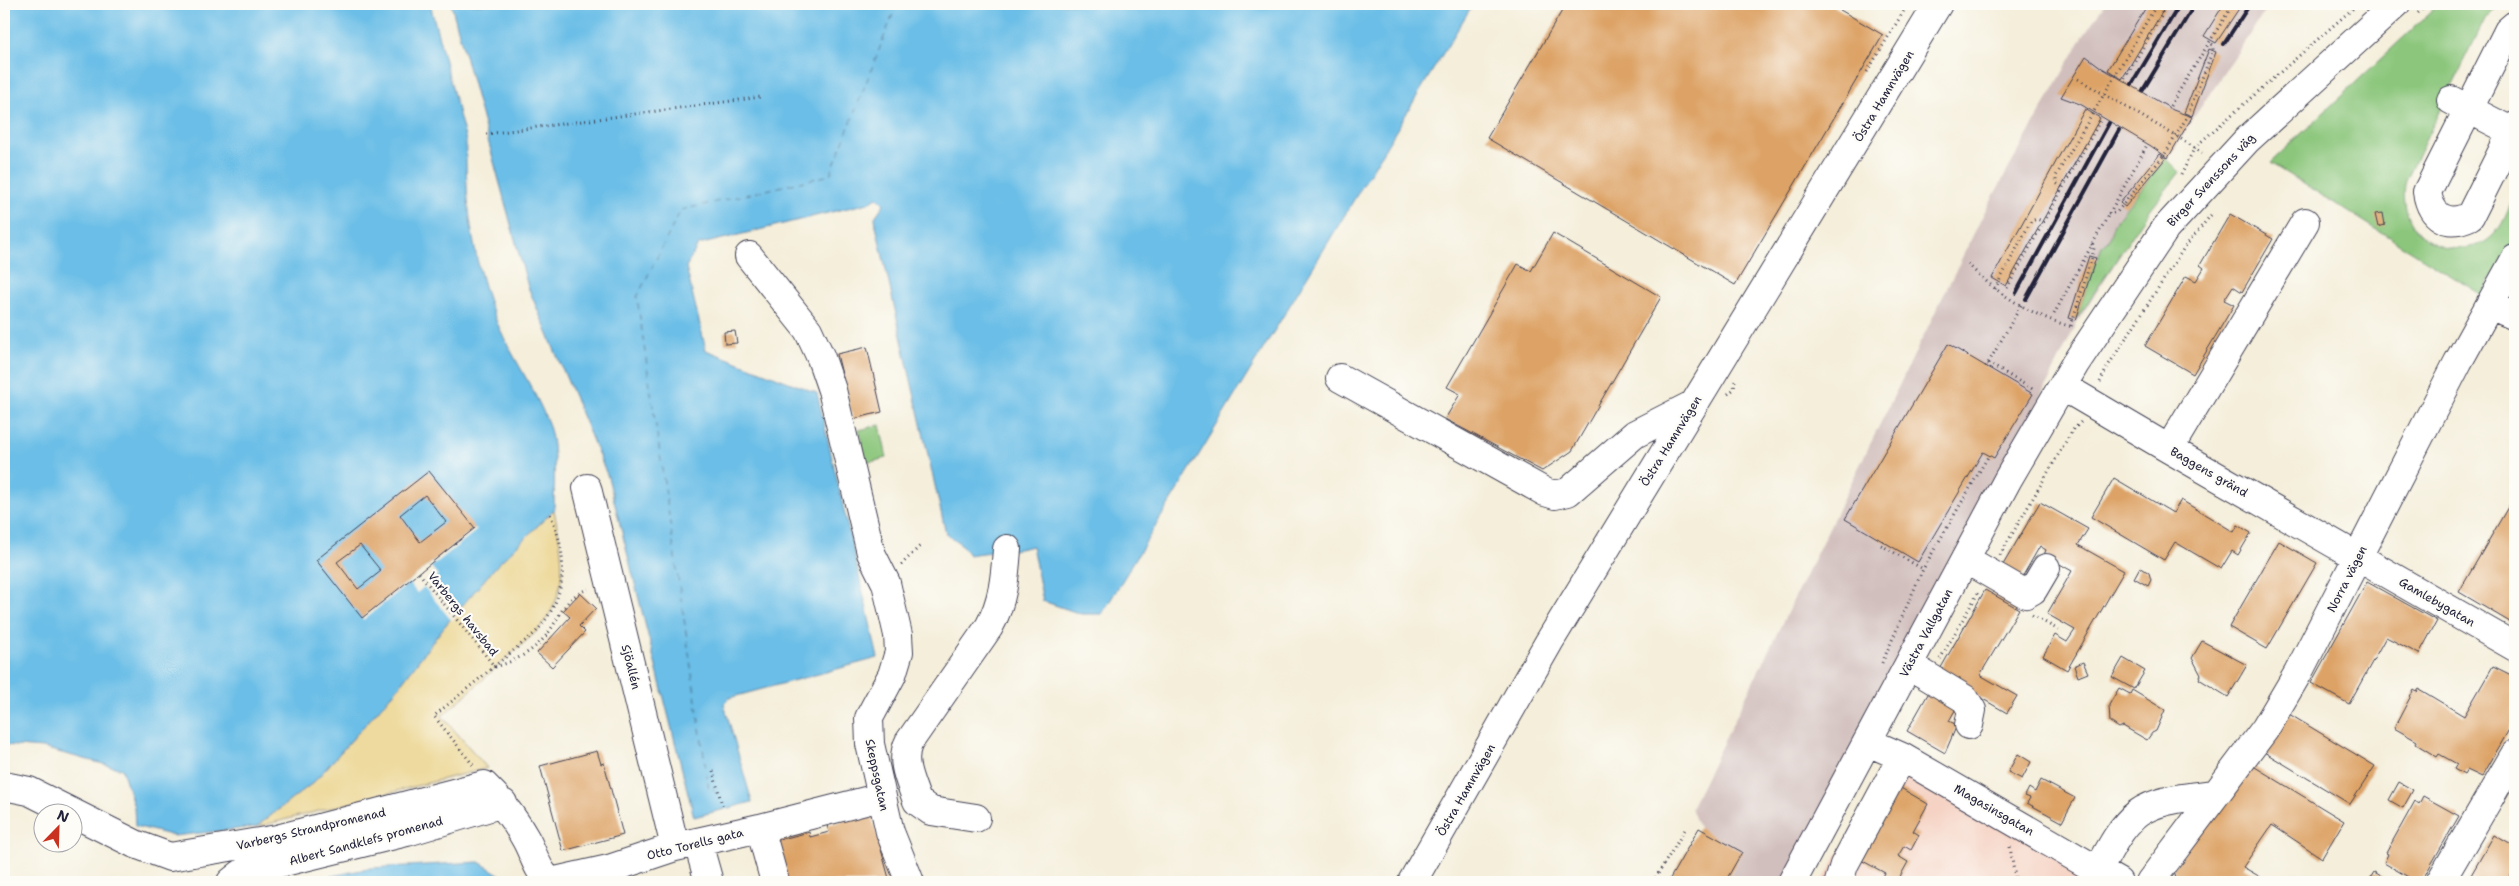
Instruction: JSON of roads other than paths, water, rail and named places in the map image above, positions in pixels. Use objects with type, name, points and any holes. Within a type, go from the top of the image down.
[{"type":"street","name":"Östra Hamnvägen","points":[[1412,882],[1549,642],[1938,4]]},
{"type":"street","name":"Birger Svenssons väg","points":[[2051,389],[2166,228],[2246,141],[2405,10]]},
{"type":"street","points":[[2460,105],[2514,130],[2470,216],[2459,221],[2445,220],[2435,214],[2429,204],[2427,192],[2460,105],[2508,31],[2515,25]]},
{"type":"street","points":[[2169,449],[2306,222]]},
{"type":"street","name":"Skeppsgatan","points":[[749,256],[808,330],[821,358],[832,390],[871,553],[886,583],[898,636],[899,652],[892,675],[869,718],[870,744],[890,832],[910,882]]},
{"type":"street","name":"Norra vägen","points":[[2150,882],[2265,729],[2294,681],[2458,362],[2515,259]]},
{"type":"street","points":[[2490,305],[2515,316]]},
{"type":"street","points":[[1340,378],[1545,492],[1555,495],[1568,492],[1635,434],[1694,404]]},
{"type":"street","name":"Baggens gränd","points":[[2051,389],[2096,407],[2358,556]]},
{"type":"street","name":"Västra Vallgatan","points":[[1792,882],[1868,742],[1919,671],[1965,559],[2008,478],[2051,389]]},
{"type":"street","name":"Sjöallén","points":[[587,488],[610,582],[686,845],[709,882]]},
{"type":"street","points":[[963,817],[931,810],[917,802],[905,764],[906,748],[997,612],[1003,592],[1007,549]]},
{"type":"street","name":"Gamlebygatan","points":[[2358,556],[2515,647]]},
{"type":"street","points":[[1965,559],[2026,594],[2033,590],[2046,568]]},
{"type":"street","points":[[1919,671],[1965,699],[1972,710],[1969,725]]},
{"type":"street","name":"Magasinsgatan","points":[[1868,742],[1902,757],[2103,878]]},
{"type":"street","points":[[2440,882],[2515,754]]},
{"type":"street","points":[[1839,882],[1844,865],[1902,757]]},
{"type":"street","name":"Varbergs Strandpromenad","points":[[4,786],[29,791],[135,844],[170,857],[277,839],[484,785],[503,803]]},
{"type":"street","points":[[2103,878],[2122,827],[2138,812],[2172,798],[2216,794]]},
{"type":"street","points":[[760,828],[881,797]]},
{"type":"street","name":"Otto Torells gata","points":[[503,803],[526,839],[544,877],[551,882],[608,869],[686,845],[760,828],[775,882]]},
{"type":"street","name":"Albert Sandklefs promenad","points":[[232,882],[234,878],[252,870],[407,832],[503,803]]},
{"type":"water","points":[[4,4],[430,4],[466,141],[471,227],[479,269],[498,324],[548,423],[553,443],[554,510],[498,564],[443,628],[397,689],[314,782],[256,827],[174,836],[135,826],[134,807],[122,769],[43,748],[4,745]]},
{"type":"water","points":[[451,4],[1473,4],[1102,614],[1081,614],[1043,601],[1032,546],[969,555],[961,544],[946,534],[876,226],[875,217],[884,204],[877,197],[868,203],[698,245],[686,267],[706,350],[817,393],[878,658],[729,698],[724,704],[752,802],[694,817],[608,477],[528,287]]},
{"type":"water","points":[[479,862],[512,882],[269,882],[308,876],[327,877],[371,868]]},
{"type":"railway","points":[[2132,84],[2180,4]]},
{"type":"railway","points":[[2143,90],[2195,4]]},
{"type":"railway","points":[[2224,44],[2250,4]]},
{"type":"railway","points":[[2016,293],[2109,123]]},
{"type":"railway","points":[[2026,299],[2119,130]]}]
